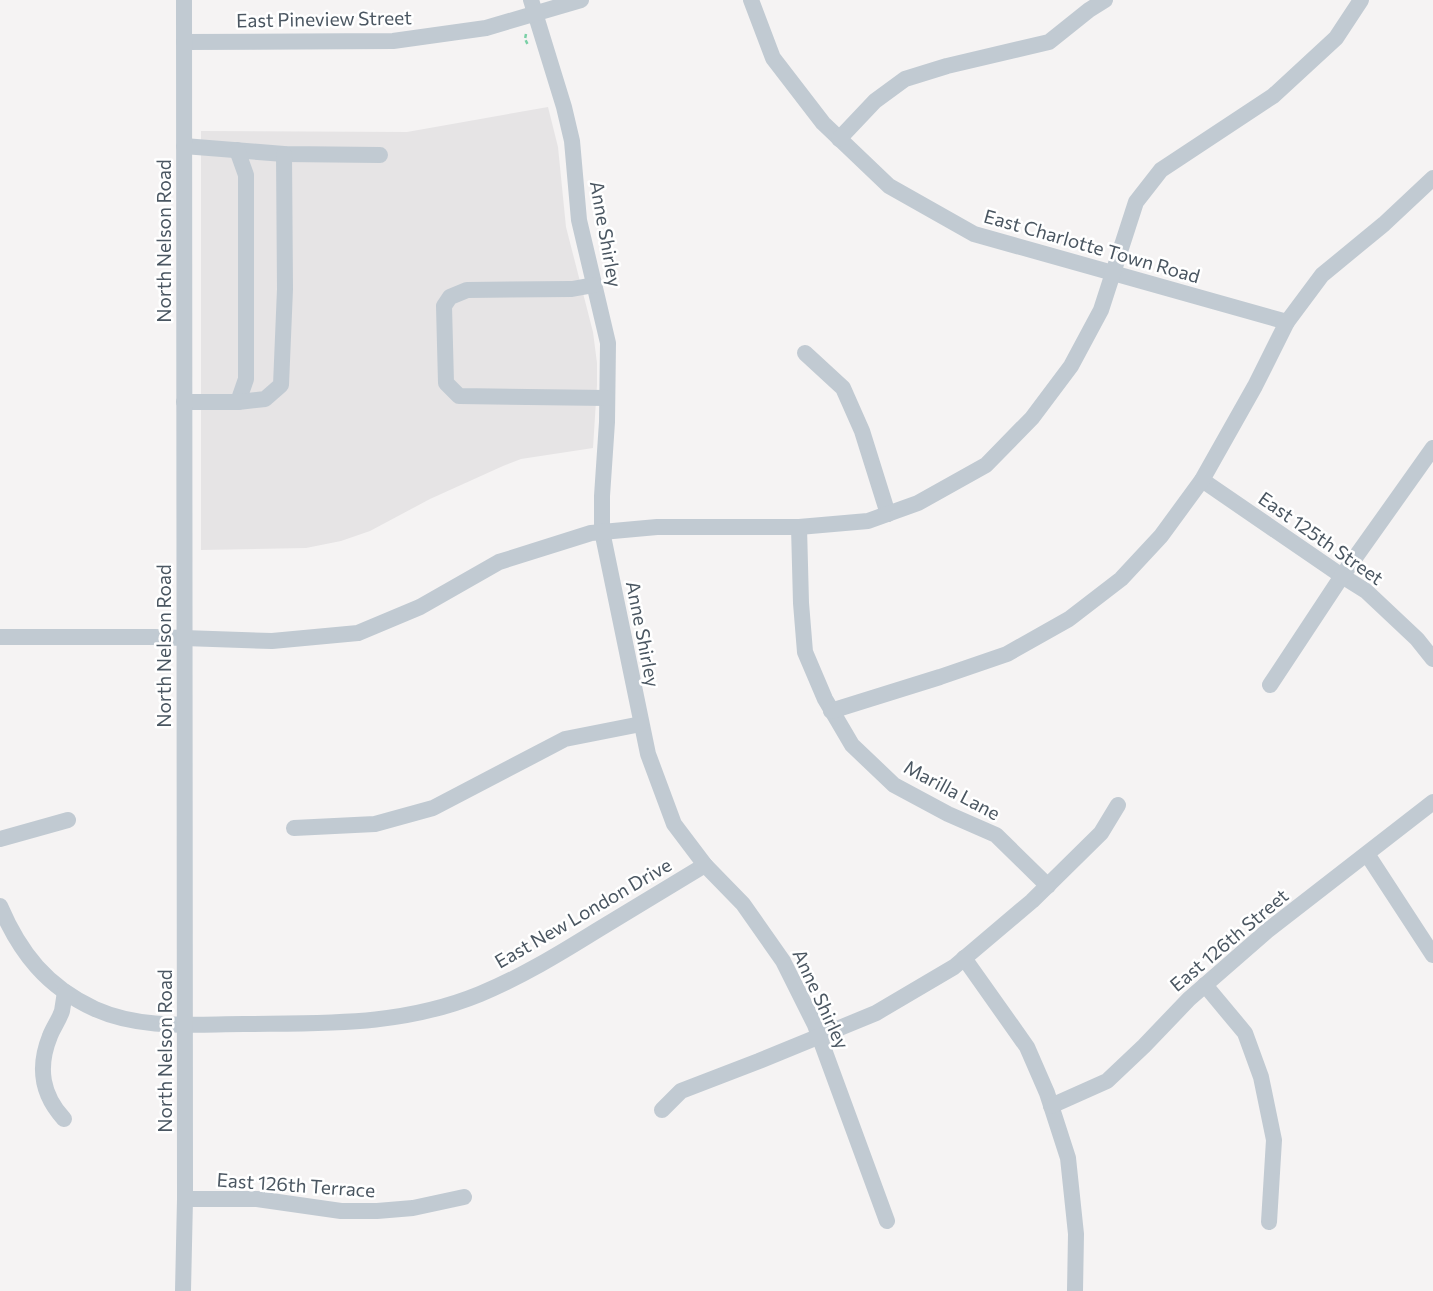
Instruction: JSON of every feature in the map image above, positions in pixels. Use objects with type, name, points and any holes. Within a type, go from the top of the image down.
[{"type":"street","name":"North Nelson Road","points":[[183,1291],[185,1199],[184,0]]},
{"type":"street","name":"East Pineview Street","points":[[184,42],[393,41],[486,28],[533,7],[581,0]]},
{"type":"street","name":"East Charlotte Town Road","points":[[751,0],[773,58],[823,123],[889,186],[974,234],[1287,322]]},
{"type":"street","points":[[839,139],[875,101],[906,80],[947,66],[1049,42],[1089,10],[1105,0]]},
{"type":"street","points":[[0,637],[184,638],[272,641],[358,633],[420,607],[499,562],[592,533],[657,527],[799,527],[868,522],[918,503],[986,465],[1032,418],[1071,366],[1101,310],[1136,202],[1161,170],[1272,96],[1336,38],[1361,0]]},
{"type":"street","name":"Anne Shirley","points":[[533,7],[564,107],[572,141],[579,220],[608,342],[602,531],[648,754],[674,824],[705,864],[744,904],[783,961],[819,1036],[887,1221]]},
{"type":"street","points":[[184,146],[284,154],[380,155]]},
{"type":"street","points":[[237,150],[246,175],[246,379],[238,402]]},
{"type":"street","points":[[184,402],[238,402],[265,399],[282,385],[285,289],[284,154]]},
{"type":"street","points":[[831,711],[940,678],[1007,654],[1069,619],[1121,578],[1161,536],[1202,480],[1255,386],[1287,322],[1322,275],[1384,224],[1433,178]]},
{"type":"street","points":[[594,285],[572,289],[467,290],[450,297],[444,306],[446,382],[459,396],[607,398]]},
{"type":"street","points":[[805,353],[843,388],[862,431],[888,514]]},
{"type":"street","points":[[1270,685],[1342,576],[1433,448]]},
{"type":"street","name":"East 125th Street","points":[[1202,480],[1366,591],[1433,658]]},
{"type":"street","name":"Marilla Lane","points":[[799,527],[804,652],[824,699],[852,746],[894,785],[948,814],[996,835],[1048,886]]},
{"type":"street","points":[[294,828],[375,824],[433,808],[565,739],[641,724]]},
{"type":"street","name":"East 126th Street","points":[[1051,1106],[1107,1081],[1189,999],[1267,931],[1433,802]]},
{"type":"street","points":[[662,1110],[681,1091],[876,1013],[954,967],[1032,902],[1101,834],[1118,805]]},
{"type":"street","points":[[0,839],[68,820]]},
{"type":"street","points":[[1367,854],[1433,955]]},
{"type":"street","name":"East New London Drive","points":[[0,906],[10,930],[30,960],[65,992],[95,1009],[123,1018],[185,1025],[357,1022],[420,1013],[444,1007],[480,994],[544,963],[705,864]]},
{"type":"street","points":[[964,958],[1027,1047],[1051,1106],[1068,1158],[1076,1234],[1075,1291]]},
{"type":"street","points":[[1205,985],[1245,1033],[1261,1077],[1274,1140],[1269,1222]]},
{"type":"street","points":[[64,1120],[54,1108],[45,1091],[43,1070],[50,1037],[62,1012],[65,992]]},
{"type":"street","name":"East 126th Terrace","points":[[185,1199],[257,1199],[341,1211],[377,1211],[413,1208],[464,1197]]},
{"type":"shaded area","points":[[548,107],[558,147],[566,227],[593,332],[597,363],[597,385],[593,448],[521,459],[430,499],[370,531],[341,541],[306,548],[201,550],[201,131],[407,132]]}]
